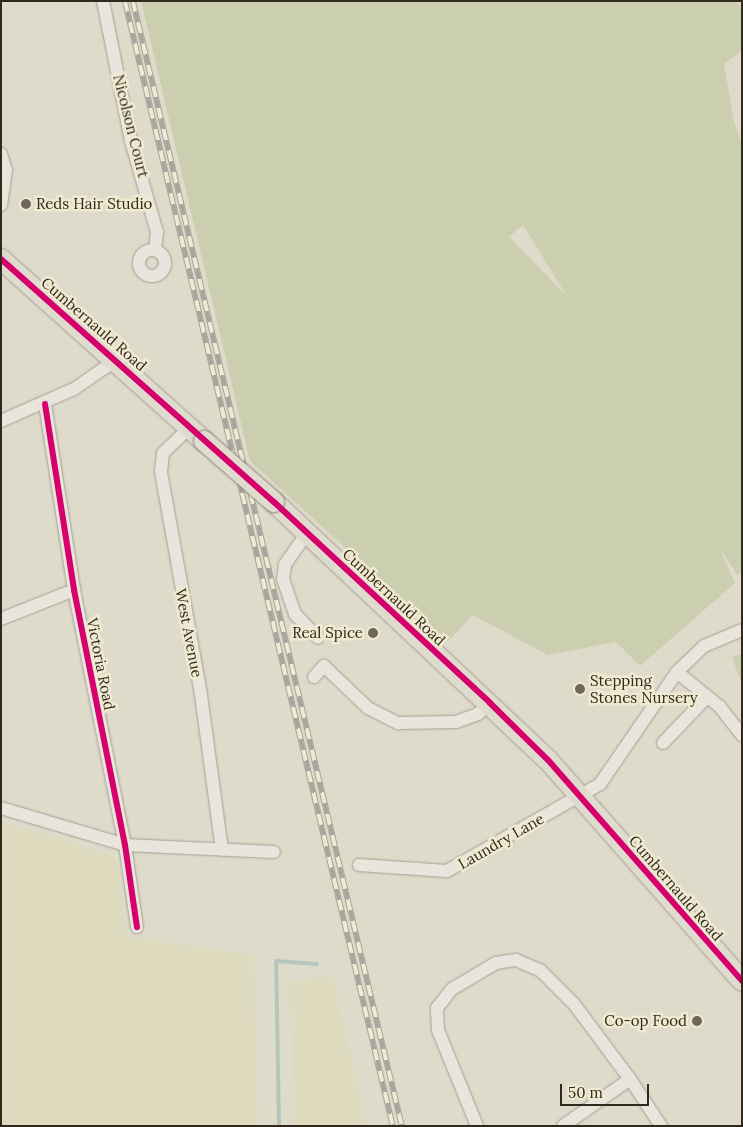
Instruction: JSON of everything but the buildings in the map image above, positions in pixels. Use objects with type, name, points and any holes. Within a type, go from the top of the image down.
[{"type":"main road","name":"Cumbernauld Road","points":[[1,259],[274,502],[490,703],[578,796],[742,981]]},
{"type":"street","name":"Nicolson Court","points":[[103,1],[131,141],[157,232],[155,250]]},
{"type":"street","points":[[1,154],[6,170],[1,205]]},
{"type":"street","points":[[1,421],[44,404],[116,360]]},
{"type":"street","name":"Victoria Road","points":[[44,404],[74,590],[125,845],[137,928]]},
{"type":"street","name":"West Avenue","points":[[190,427],[163,453],[161,472],[201,695],[222,850]]},
{"type":"street","points":[[308,534],[285,564],[284,579],[295,614],[318,638]]},
{"type":"street","points":[[1,618],[74,590]]},
{"type":"street","name":"Laundry Lane","points":[[359,865],[447,871],[600,784],[677,672],[704,646],[742,630]]},
{"type":"street","points":[[314,678],[324,666],[368,708],[398,723],[456,722],[478,714],[490,703]]},
{"type":"street","points":[[677,672],[707,697],[742,735]]},
{"type":"street","points":[[663,743],[707,697]]},
{"type":"street","points":[[1,808],[125,845],[274,852]]},
{"type":"street","points":[[477,1126],[438,1030],[437,1008],[452,989],[496,963],[516,960],[540,970],[574,1004],[630,1079],[660,1126]]},
{"type":"street","points":[[563,1126],[630,1079]]},
{"type":"shaded area","points":[[1,821],[117,858],[126,936],[253,956],[257,1126],[1,1126]]},
{"type":"shaded area","points":[[332,976],[367,1126],[294,1126],[290,983]]},
{"type":"green space","points":[[141,1],[735,1],[742,7],[742,50],[724,64],[734,122],[742,144],[742,570],[738,576],[719,547],[735,583],[640,666],[616,642],[548,655],[473,615],[448,641],[250,461]],"holes":[[[523,225],[565,293],[509,237]]]},
{"type":"green space","points":[[742,654],[742,685],[732,657]]},
{"type":"waterway","points":[[279,1126],[276,961],[317,964]]},
{"type":"railway","points":[[125,1],[393,1126]]},
{"type":"railway","points":[[133,1],[402,1126]]},
{"type":"cycle path","points":[[1,259],[274,502],[490,703],[548,760],[742,981]]},
{"type":"cycle path","points":[[45,404],[74,590],[125,845],[137,927]]},
{"type":"place","name":"Reds Hair Studio","points":[[26,204]]},
{"type":"place","name":"Real Spice","points":[[373,633]]},
{"type":"place","name":"Stepping Stones Nursery","points":[[580,689]]},
{"type":"place","name":"Co-op Food","points":[[697,1021]]}]
